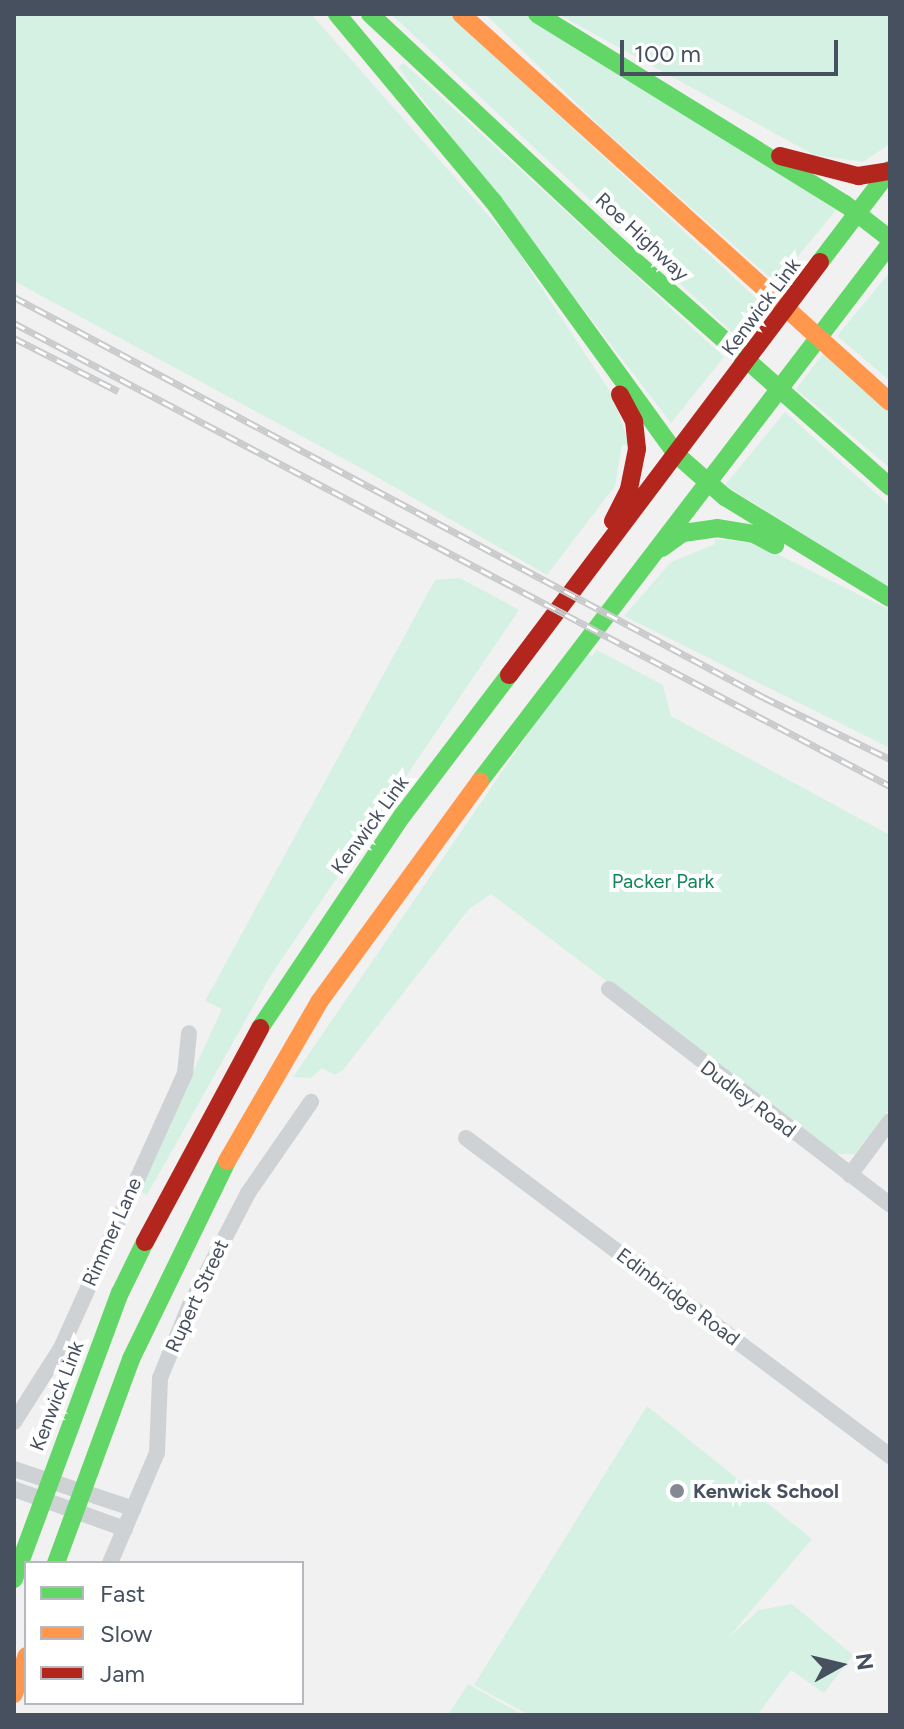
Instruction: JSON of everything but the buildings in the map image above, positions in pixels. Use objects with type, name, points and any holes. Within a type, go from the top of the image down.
[{"type":"highway","points":[[337,14],[493,201],[570,312],[677,455],[705,482],[890,598]]},
{"type":"highway","name":"Roe Highway","points":[[370,14],[619,247],[890,487]]},
{"type":"highway","name":"Roe Highway","points":[[461,14],[890,402]]},
{"type":"highway","points":[[57,1561],[73,1512],[172,1270],[265,1091],[328,989],[607,608],[890,242],[859,214],[537,14]]},
{"type":"highway","points":[[763,154],[796,157],[858,176],[890,171]]},
{"type":"highway","name":"Kenwick Link","points":[[14,1579],[120,1293],[187,1157],[283,987],[402,816],[582,583],[890,171]]},
{"type":"highway","points":[[570,312],[629,408],[637,449],[629,489],[582,583]]},
{"type":"highway","points":[[644,560],[683,533],[736,528],[857,589],[890,598]]},
{"type":"highway","points":[[14,1694],[24,1662]]},
{"type":"street","name":"Dudley Road","points":[[609,989],[890,1205]]},
{"type":"street","name":"Rimmer Lane","points":[[14,1422],[61,1348],[185,1073],[189,1033]]},
{"type":"street","name":"Rupert Street","points":[[111,1561],[157,1453],[160,1378],[190,1305],[248,1193],[311,1102]]},
{"type":"street","points":[[850,1175],[890,1121]]},
{"type":"street","name":"Edinbridge Road","points":[[466,1138],[890,1456]]},
{"type":"street","points":[[14,1469],[73,1512],[125,1529]]},
{"type":"street","points":[[14,1489],[81,1493],[134,1509]]},
{"type":"green space","points":[[14,14],[311,14],[510,240],[613,396],[629,444],[622,445],[615,486],[547,575],[370,473],[14,281]]},
{"type":"green space","points":[[391,14],[449,14],[757,299],[736,336]]},
{"type":"green space","points":[[485,14],[527,14],[836,210],[776,283],[605,131]]},
{"type":"green space","points":[[558,14],[890,14],[890,144],[863,162],[814,155]]},
{"type":"green space","points":[[404,63],[724,357],[671,423],[398,67]]},
{"type":"green space","points":[[890,272],[890,381],[837,336]]},
{"type":"green space","points":[[824,353],[890,412],[890,468],[796,389]]},
{"type":"green space","points":[[785,412],[890,506],[890,588],[725,485]]},
{"type":"green space","points":[[715,539],[755,543],[890,610],[890,748],[624,616],[671,562],[715,544]]},
{"type":"green space","points":[[460,578],[519,610],[271,975],[147,1195],[138,1190],[222,1009],[205,1001],[435,580]]},
{"type":"green space","name":"Packer Park","points":[[597,650],[663,685],[671,716],[890,835],[890,1108],[855,1154],[836,1154],[491,894],[469,909],[343,1070],[335,1075],[322,1068],[311,1078],[293,1077],[584,652],[592,656]]},
{"type":"green space","name":"Kenwick School","points":[[647,1406],[812,1539],[728,1638],[759,1610],[792,1604],[853,1655],[824,1693],[791,1670],[757,1715],[529,1715],[474,1685]]},
{"type":"green space","points":[[468,1684],[523,1715],[448,1715]]},
{"type":"railway","points":[[14,297],[763,697],[890,759]]},
{"type":"railway","points":[[14,323],[890,786]]},
{"type":"railway","points":[[14,338],[118,391]]},
{"type":"traffic: fast","points":[[337,14],[493,201],[677,455],[725,497],[890,598]]},
{"type":"traffic: fast","points":[[370,14],[619,247],[890,487]]},
{"type":"traffic: fast","points":[[537,14],[845,204],[890,239]]},
{"type":"traffic: fast","points":[[820,262],[890,170]]},
{"type":"traffic: fast","points":[[480,781],[890,244]]},
{"type":"traffic: fast","points":[[662,548],[683,533],[717,528],[754,534],[775,545]]},
{"type":"traffic: fast","points":[[260,1028],[402,816],[509,675]]},
{"type":"traffic: fast","points":[[57,1561],[131,1359],[227,1161]]},
{"type":"traffic: fast","points":[[14,1579],[120,1293],[145,1242]]},
{"type":"traffic: slow","points":[[461,14],[890,402]]},
{"type":"traffic: slow","points":[[227,1161],[319,1002],[480,781]]},
{"type":"traffic: slow","points":[[14,1694],[24,1662]]},
{"type":"traffic: jam","points":[[780,156],[858,176],[889,171]]},
{"type":"traffic: jam","points":[[509,675],[820,262]]},
{"type":"traffic: jam","points":[[613,521],[629,489],[637,449],[634,421],[620,395]]},
{"type":"traffic: jam","points":[[145,1242],[260,1028]]},
{"type":"place","name":"Kenwick School","points":[[677,1491]]}]
